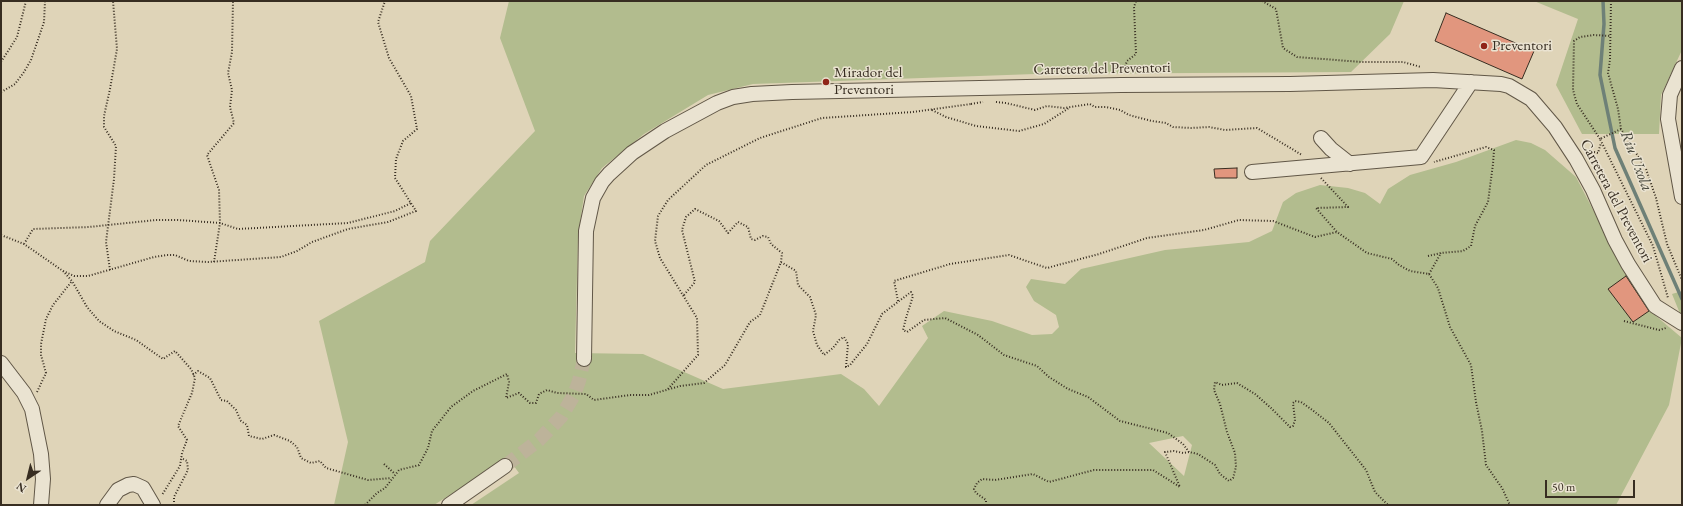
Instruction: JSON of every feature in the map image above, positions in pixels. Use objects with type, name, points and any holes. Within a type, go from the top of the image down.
[{"type":"street","points":[[1682,68],[1670,95],[1668,119],[1682,197]]},
{"type":"street","name":"Carretera del Preventori","points":[[584,359],[585,273],[589,215],[593,198],[602,182],[632,153],[665,131],[700,111],[725,100],[743,95],[784,92],[991,97],[1122,85],[1290,84],[1433,80],[1493,82],[1510,86],[1531,99],[1543,112],[1576,159],[1593,190],[1628,264],[1655,306],[1678,321]]},
{"type":"street","points":[[1252,172],[1421,157],[1471,82]]},
{"type":"street","points":[[1321,138],[1331,149],[1350,164]]},
{"type":"street","points":[[1,363],[20,386],[30,403],[41,461],[43,485],[40,505]]},
{"type":"street","points":[[449,505],[505,466]]},
{"type":"street","points":[[107,505],[118,490],[134,484],[143,488],[157,502]]},
{"type":"path","points":[[1,62],[17,37],[26,1]]},
{"type":"path","points":[[1,92],[15,84],[31,60],[44,22],[45,1]]},
{"type":"path","points":[[110,270],[106,251],[116,146],[104,127],[104,116],[117,49],[113,1]]},
{"type":"path","points":[[214,262],[220,223],[219,190],[207,155],[234,123],[230,107],[232,90],[228,73],[232,52],[233,1]]},
{"type":"path","points":[[1,235],[24,244],[63,271],[74,276],[81,277],[154,257],[167,255],[175,255],[189,261],[214,262],[281,257],[312,242],[348,229],[388,222],[416,211],[395,178],[396,159],[403,141],[417,129],[411,96],[389,58],[378,22],[385,1]]},
{"type":"path","points":[[1122,85],[1122,74],[1127,62],[1136,54],[1134,7],[1136,1]]},
{"type":"path","points":[[1262,1],[1276,9],[1283,48],[1297,57],[1362,62],[1403,62],[1424,68]]},
{"type":"path","points":[[1611,1],[1611,36],[1608,73],[1618,109],[1621,129],[1646,170],[1656,198],[1667,244],[1682,280]]},
{"type":"path","points":[[1611,36],[1594,35],[1580,37],[1574,41],[1573,90],[1577,104],[1601,140],[1653,246],[1678,321],[1670,327],[1659,330],[1624,321]]},
{"type":"path","points":[[971,104],[991,97]]},
{"type":"path","points":[[667,390],[698,355],[697,318],[660,258],[655,241],[656,227],[658,216],[668,200],[706,165],[760,138],[822,118],[931,110],[971,104],[991,97],[1006,103],[1035,110],[1047,106],[1064,108],[1090,104],[1095,107],[1106,106],[1152,121],[1166,123],[1173,127],[1209,127],[1225,130],[1257,128],[1298,152],[1314,167],[1318,175],[1348,207],[1316,208],[1337,232],[1367,253],[1392,259],[1398,265],[1410,271],[1429,274],[1438,288],[1450,327],[1471,365],[1486,465],[1502,488],[1510,505]]},
{"type":"path","points":[[931,110],[946,117],[976,126],[1019,131],[1044,124],[1071,107]]},
{"type":"path","points":[[1594,152],[1598,153],[1601,140],[1621,129]]},
{"type":"path","points":[[1421,157],[1423,163],[1436,162],[1486,147],[1494,150],[1488,202],[1475,226],[1470,246],[1463,251],[1428,256]]},
{"type":"path","points":[[24,244],[33,229],[108,226],[156,220],[220,223],[238,229],[348,224],[395,211],[411,203]]},
{"type":"path","points":[[365,505],[376,493],[385,488],[399,470],[419,465],[428,448],[432,431],[451,407],[473,391],[507,374],[508,382],[506,398],[520,393],[530,403],[536,403],[539,394],[547,390],[557,393],[586,394],[594,400],[630,395],[649,395],[704,382],[725,365],[750,322],[760,315],[781,262],[782,252],[771,244],[768,237],[763,236],[755,240],[751,239],[748,227],[738,222],[728,233],[719,221],[695,209],[686,217],[682,230],[695,282],[684,296]]},
{"type":"path","points":[[898,302],[894,281],[950,264],[1009,255],[1048,268],[1099,254],[1147,238],[1204,230],[1240,220],[1273,220],[1315,236],[1337,232]]},
{"type":"path","points":[[1429,274],[1441,253]]},
{"type":"path","points":[[781,262],[796,271],[798,285],[810,297],[816,316],[813,331],[817,345],[824,355],[844,337],[848,344],[846,367],[850,365],[867,344],[882,314],[911,292],[914,296],[903,330],[907,332],[924,320],[945,318],[978,335],[1004,355],[1037,366],[1049,377],[1068,389],[1088,397],[1120,421],[1168,433],[1183,444],[1189,452]]},
{"type":"path","points":[[63,271],[72,281],[87,307],[99,321],[114,331],[136,340],[163,359],[175,351],[191,369],[195,378],[192,393],[178,426],[187,440],[180,466],[157,502]]},
{"type":"path","points":[[30,403],[44,380],[46,373],[41,355],[41,344],[46,319],[54,305],[72,281]]},
{"type":"path","points":[[193,375],[198,371],[210,378],[221,400],[227,401],[236,410],[241,421],[247,425],[249,436],[262,439],[274,435],[290,441],[297,446],[301,458],[312,463],[320,462],[326,468],[368,480],[392,478]]},
{"type":"path","points":[[986,505],[986,500],[976,493],[974,489],[982,478],[995,480],[1032,474],[1049,482],[1094,470],[1153,470],[1180,487],[1165,452],[1174,451],[1198,454],[1215,465],[1220,474],[1229,481],[1233,478],[1236,468],[1235,453],[1227,432],[1220,404],[1214,390],[1215,382],[1222,385],[1237,383],[1271,408],[1290,427],[1293,426],[1295,420],[1293,403],[1295,401],[1301,402],[1329,423],[1366,470],[1375,492],[1388,505]]},
{"type":"path","points":[[174,505],[174,498],[188,470],[187,461],[181,458]]},
{"type":"path","points":[[384,464],[395,474]]},
{"type":"green space","points":[[509,1],[1404,1],[1390,34],[1351,72],[1035,74],[753,84],[708,95],[644,134],[602,168],[584,196],[578,236],[575,353],[643,354],[723,389],[841,374],[864,389],[879,406],[928,338],[922,326],[944,311],[992,321],[1032,335],[1052,334],[1059,327],[1056,315],[1034,301],[1026,287],[1031,279],[1065,284],[1081,269],[1165,250],[1249,242],[1272,231],[1283,202],[1296,193],[1320,185],[1348,188],[1365,193],[1380,204],[1388,189],[1410,175],[1456,162],[1516,140],[1531,143],[1545,150],[1576,177],[1619,260],[1656,316],[1682,338],[1669,405],[1616,505],[471,505],[519,473],[508,458],[434,505],[334,505],[348,442],[319,321],[425,262],[430,241],[535,131],[500,38]],"holes":[[[1183,436],[1192,445],[1184,476],[1149,443]]]},
{"type":"green space","points":[[1534,1],[1682,1],[1682,50],[1661,95],[1659,134],[1582,134],[1556,85],[1578,19]]},
{"type":"green space","points":[[1682,291],[1682,315],[1681,316],[1672,294]]},
{"type":"building","name":"Preventori","points":[[1446,13],[1534,51],[1522,79],[1435,41]]},
{"type":"building","points":[[1237,168],[1237,178],[1215,178],[1214,169]]},
{"type":"building","points":[[1626,276],[1649,311],[1633,322],[1608,289]]},
{"type":"waterway","name":"Riu Uxola","points":[[1603,1],[1604,24],[1600,75],[1615,148],[1682,299]]},
{"type":"tunnel","points":[[505,466],[539,440],[561,417],[574,395],[584,359]]},
{"type":"place","name":"Preventori","points":[[1484,46]]},
{"type":"place","name":"Mirador del Preventori","points":[[826,82]]}]
